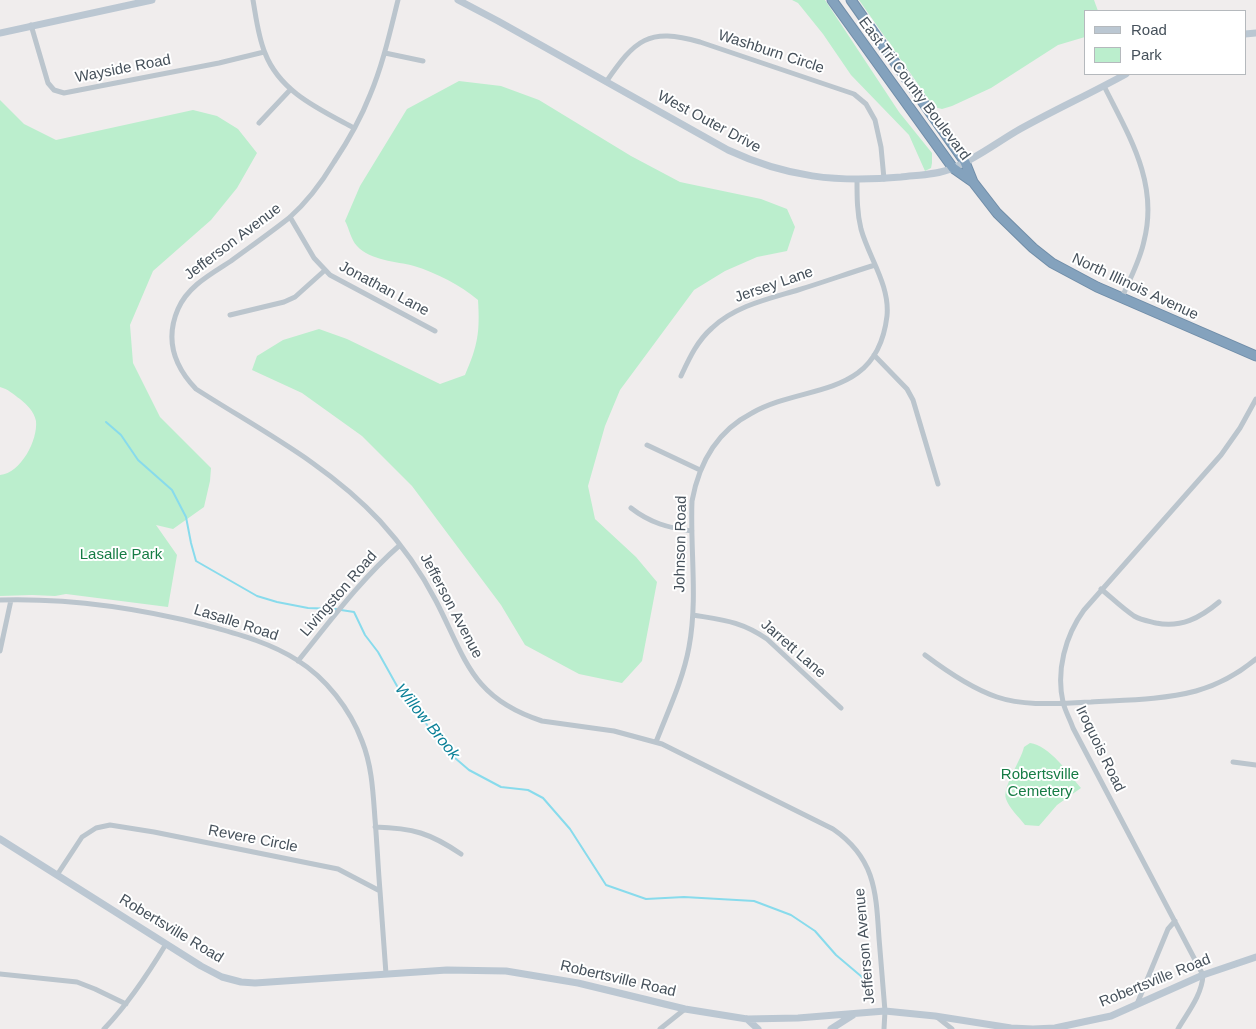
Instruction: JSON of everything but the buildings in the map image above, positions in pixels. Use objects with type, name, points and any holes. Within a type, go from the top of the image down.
[{"type":"highway","name":"East Tri County Boulevard","points":[[832,0],[953,168],[973,182]]},
{"type":"highway","name":"East Tri County Boulevard","points":[[850,0],[964,162],[973,182]]},
{"type":"highway","name":"North Illinois Avenue","points":[[973,182],[997,213],[1033,248],[1052,263],[1122,298],[1256,356]]},
{"type":"street","points":[[0,33],[152,0]]},
{"type":"street","points":[[253,0],[264,52],[279,78],[290,90],[354,128]]},
{"type":"street","name":"Jefferson Avenue","points":[[398,0],[385,53],[370,95],[354,128],[323,181],[290,217],[198,283],[184,299],[175,318],[172,335],[179,367],[196,389],[327,472],[362,503],[400,546],[431,592],[471,672],[489,692],[505,704],[542,721],[614,731],[656,742],[833,830],[852,845],[864,862],[875,888],[885,1011],[884,1029]]},
{"type":"street","name":"West Outer Drive","points":[[458,0],[709,140],[754,162],[775,169],[812,177],[857,180],[884,179],[928,174],[953,168],[1017,131],[1124,75]]},
{"type":"street","name":"Wayside Road","points":[[31,25],[48,83],[54,90],[64,93],[264,52]]},
{"type":"street","name":"Washburn Circle","points":[[606,82],[624,57],[642,41],[668,35],[700,42],[813,79],[854,94],[871,111],[878,128],[884,179]]},
{"type":"street","points":[[385,53],[423,61]]},
{"type":"street","points":[[1104,86],[1138,152],[1146,188],[1148,218],[1144,244],[1122,298]]},
{"type":"street","points":[[259,123],[290,90]]},
{"type":"street","name":"Johnson Road","points":[[656,742],[689,648],[693,615],[692,501],[700,470],[714,444],[736,422],[765,406],[829,388],[856,375],[874,355],[883,334],[887,314],[885,292],[861,229],[857,180]]},
{"type":"street","name":"Jonathan Lane","points":[[290,217],[314,258],[324,271],[346,285],[435,331]]},
{"type":"street","name":"Jersey Lane","points":[[681,376],[693,351],[703,338],[712,328],[733,312],[757,302],[875,266]]},
{"type":"street","points":[[230,315],[284,302],[294,297],[324,271]]},
{"type":"street","points":[[874,355],[907,389],[913,400],[938,484]]},
{"type":"street","name":"Iroquois Road","points":[[1203,975],[1073,728],[1063,703],[1062,670],[1068,639],[1076,621],[1101,589],[1221,455],[1240,428],[1256,399]]},
{"type":"street","points":[[647,445],[700,470]]},
{"type":"street","points":[[631,508],[653,523],[669,528],[692,531]]},
{"type":"street","name":"Livingston Road","points":[[298,660],[360,585],[379,564],[400,546]]},
{"type":"street","points":[[1101,589],[1133,615],[1143,620],[1166,625],[1185,623],[1198,618],[1219,602]]},
{"type":"street","name":"Lasalle Road","points":[[0,600],[74,602],[123,607],[160,614],[246,637],[266,644],[298,660],[329,687],[354,722],[362,741],[372,776],[380,891]]},
{"type":"street","points":[[0,651],[11,600]]},
{"type":"street","name":"Jarrett Lane","points":[[693,615],[735,622],[754,630],[772,643],[841,708]]},
{"type":"street","points":[[925,655],[945,670],[997,698],[1027,703],[1160,698],[1196,691],[1226,678],[1256,659]]},
{"type":"street","points":[[1233,762],[1256,765]]},
{"type":"street","name":"Revere Circle","points":[[57,875],[82,838],[96,828],[110,825],[338,869],[380,891]]},
{"type":"street","points":[[376,827],[403,828],[423,833],[461,854]]},
{"type":"street","name":"Robertsville Road","points":[[0,839],[213,973],[241,982],[456,970],[506,971],[578,983],[685,1010],[747,1019],[798,1018],[885,1011],[935,1016],[1011,1028],[1055,1028],[1111,1016],[1203,975],[1256,957]]},
{"type":"street","points":[[380,891],[386,974]]},
{"type":"street","points":[[1137,1005],[1168,929],[1176,921]]},
{"type":"street","points":[[104,1029],[126,1004],[166,944]]},
{"type":"street","points":[[0,974],[77,982],[95,988],[126,1004]]},
{"type":"street","points":[[1178,1029],[1196,1000],[1202,985],[1203,975]]},
{"type":"street","points":[[660,1029],[685,1010]]},
{"type":"street","name":"Jefferson Avenue","points":[[831,1029],[855,1014]]},
{"type":"street","points":[[935,1016],[952,1029]]},
{"type":"street","points":[[747,1019],[758,1029]]},
{"type":"green space","points":[[792,0],[825,0],[899,112],[932,153],[931,168],[925,171],[909,135],[851,75],[823,34],[798,3]]},
{"type":"green space","points":[[859,0],[1094,0],[1098,10],[1084,10],[1084,37],[1058,45],[991,88],[952,106],[942,109],[934,107]]},
{"type":"green space","points":[[459,81],[501,86],[539,100],[631,156],[680,182],[761,199],[787,209],[795,227],[787,251],[757,257],[725,271],[694,290],[620,390],[605,426],[588,486],[595,519],[636,557],[657,582],[642,661],[622,683],[579,674],[525,645],[501,605],[412,486],[362,436],[302,393],[252,370],[257,356],[283,340],[319,329],[347,339],[440,384],[465,375],[477,338],[479,321],[478,300],[456,284],[431,272],[369,255],[353,241],[345,221],[360,186],[407,109]]},
{"type":"green space","name":"Lasalle Park","points":[[0,100],[24,124],[56,140],[193,110],[217,116],[238,129],[257,153],[237,188],[211,220],[153,271],[130,325],[133,363],[160,417],[211,468],[204,507],[173,529],[156,525],[177,555],[168,607],[66,594],[55,596],[0,596],[0,475],[8,473],[15,468],[27,454],[34,437],[36,421],[32,411],[25,404],[6,389],[0,387]]},
{"type":"green space","name":"Robertsville Cemetery","points":[[1030,743],[1051,754],[1081,788],[1057,805],[1039,826],[1025,825],[1006,799],[1009,781],[1024,747]]},
{"type":"waterway","name":"Willow Brook","points":[[106,422],[121,435],[138,460],[172,490],[186,517],[196,561],[257,596],[308,608],[337,609]]},
{"type":"waterway","name":"Willow Brook","points":[[341,610],[354,612],[365,635],[378,652],[397,686],[448,752],[469,770],[501,787],[528,790],[543,798],[570,829],[606,885],[646,899],[684,897],[754,901],[791,915],[815,931],[836,955],[862,977],[872,999]]}]
